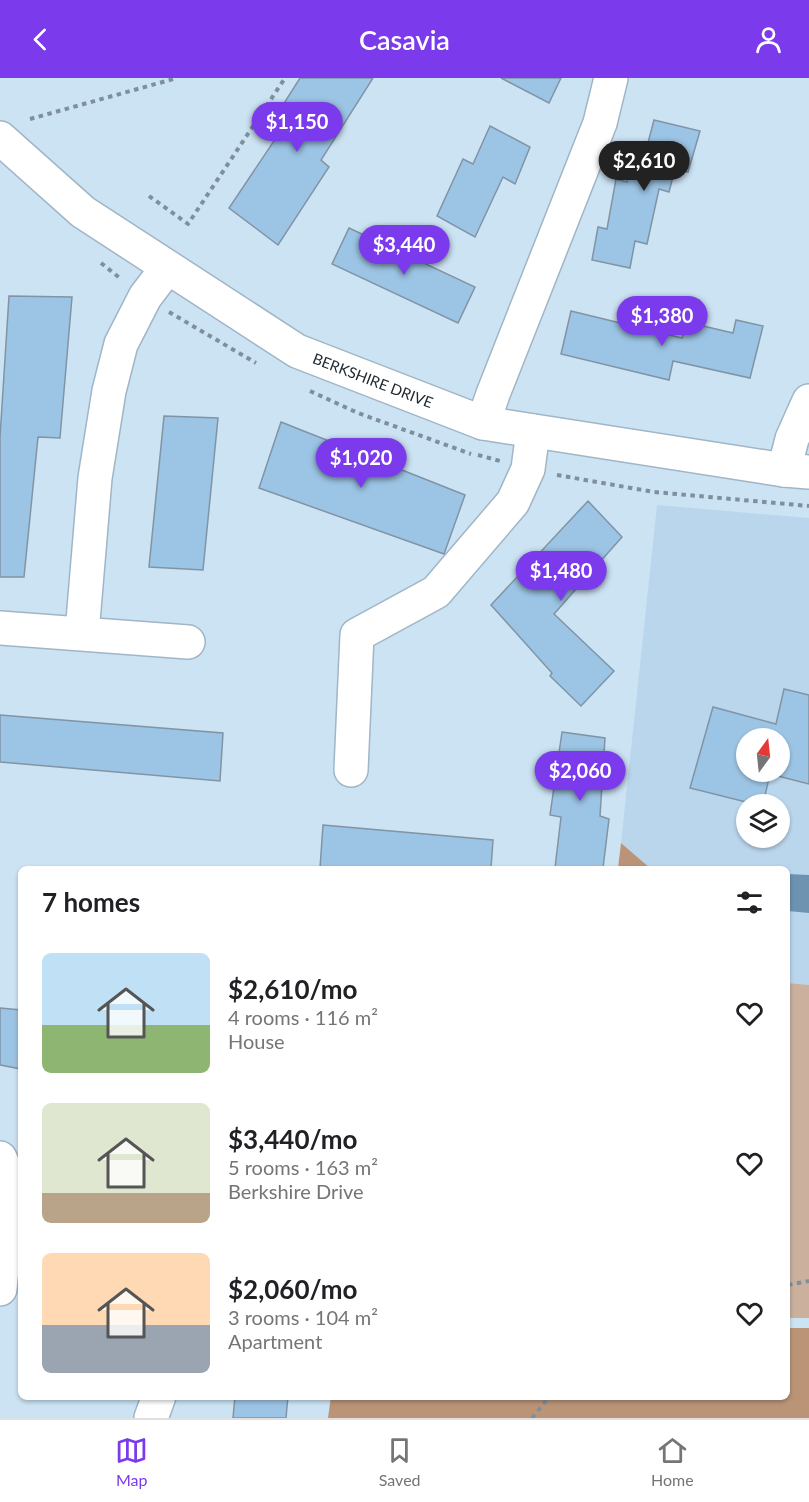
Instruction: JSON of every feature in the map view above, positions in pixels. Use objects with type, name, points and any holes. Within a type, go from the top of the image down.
[{"type":"street","points":[[483,423],[492,394],[600,123],[611,78]]},
{"type":"street","name":"BERKSHIRE DRIVE","points":[[0,138],[83,212],[297,351],[483,423],[797,471]]},
{"type":"street","points":[[82,633],[95,478],[109,392],[121,344],[145,297],[167,268]]},
{"type":"street","points":[[797,471],[792,439],[809,401]]},
{"type":"street","points":[[351,770],[357,635],[436,592],[513,502],[528,469],[533,431]]},
{"type":"street","points":[[0,628],[188,642]]},
{"type":"street","points":[[0,1289],[11,1174]]},
{"type":"street","points":[[151,1418],[158,1400]]},
{"type":"path","points":[[30,119],[177,78]]},
{"type":"path","points":[[149,196],[188,224],[285,78]]},
{"type":"path","points":[[528,469],[654,492],[809,506]]},
{"type":"path","points":[[790,1285],[809,1281]]},
{"type":"path","points":[[532,1418],[547,1400]]},
{"type":"shaded area","points":[[657,505],[809,518],[809,985],[790,983],[790,866],[648,866],[621,843]]},
{"type":"shaded area","points":[[621,843],[648,866],[618,866]]},
{"type":"shaded area","points":[[790,874],[809,875],[809,913],[790,911]]},
{"type":"shaded area","points":[[790,983],[809,985],[809,1318],[790,1318]]},
{"type":"shaded area","points":[[790,1328],[809,1328],[809,1418],[328,1418],[330,1400],[790,1400]]},
{"type":"building","points":[[300,78],[373,78],[321,160],[329,167],[278,245],[229,208],[276,138],[267,130]]},
{"type":"building","points":[[501,78],[561,78],[549,103]]},
{"type":"building","points":[[654,120],[700,131],[688,172],[675,169],[669,192],[659,189],[647,244],[635,241],[630,268],[592,260],[598,227],[607,229],[616,179],[627,182],[634,155],[644,158]]},
{"type":"building","points":[[490,126],[530,147],[515,184],[503,177],[475,237],[437,216],[463,159],[473,164]]},
{"type":"building","points":[[349,228],[475,287],[458,323],[332,264]]},
{"type":"building","points":[[9,296],[72,297],[60,438],[38,437],[24,577],[0,577],[0,437]]},
{"type":"building","points":[[571,311],[682,338],[686,322],[733,333],[736,320],[763,326],[750,378],[673,361],[669,380],[561,354]]},
{"type":"building","points":[[164,416],[218,418],[203,570],[149,567]]},
{"type":"building","points":[[281,422],[465,495],[444,554],[259,488]]},
{"type":"building","points":[[588,501],[622,537],[554,614],[614,671],[581,706],[550,676],[552,673],[491,605]]},
{"type":"building","points":[[784,689],[809,695],[809,784],[790,779],[790,728],[736,728],[736,782],[768,782],[765,794],[736,794],[736,800],[690,788],[713,707],[776,724]]},
{"type":"building","points":[[0,715],[223,733],[220,781],[0,762]]},
{"type":"building","points":[[562,732],[605,738],[600,816],[609,819],[603,866],[555,866],[561,817],[550,815]]},
{"type":"building","points":[[323,825],[493,840],[491,866],[320,866]]},
{"type":"building","points":[[0,1008],[18,1010],[18,1068],[0,1065]]},
{"type":"building","points":[[235,1400],[288,1400],[286,1418],[233,1418]]}]
